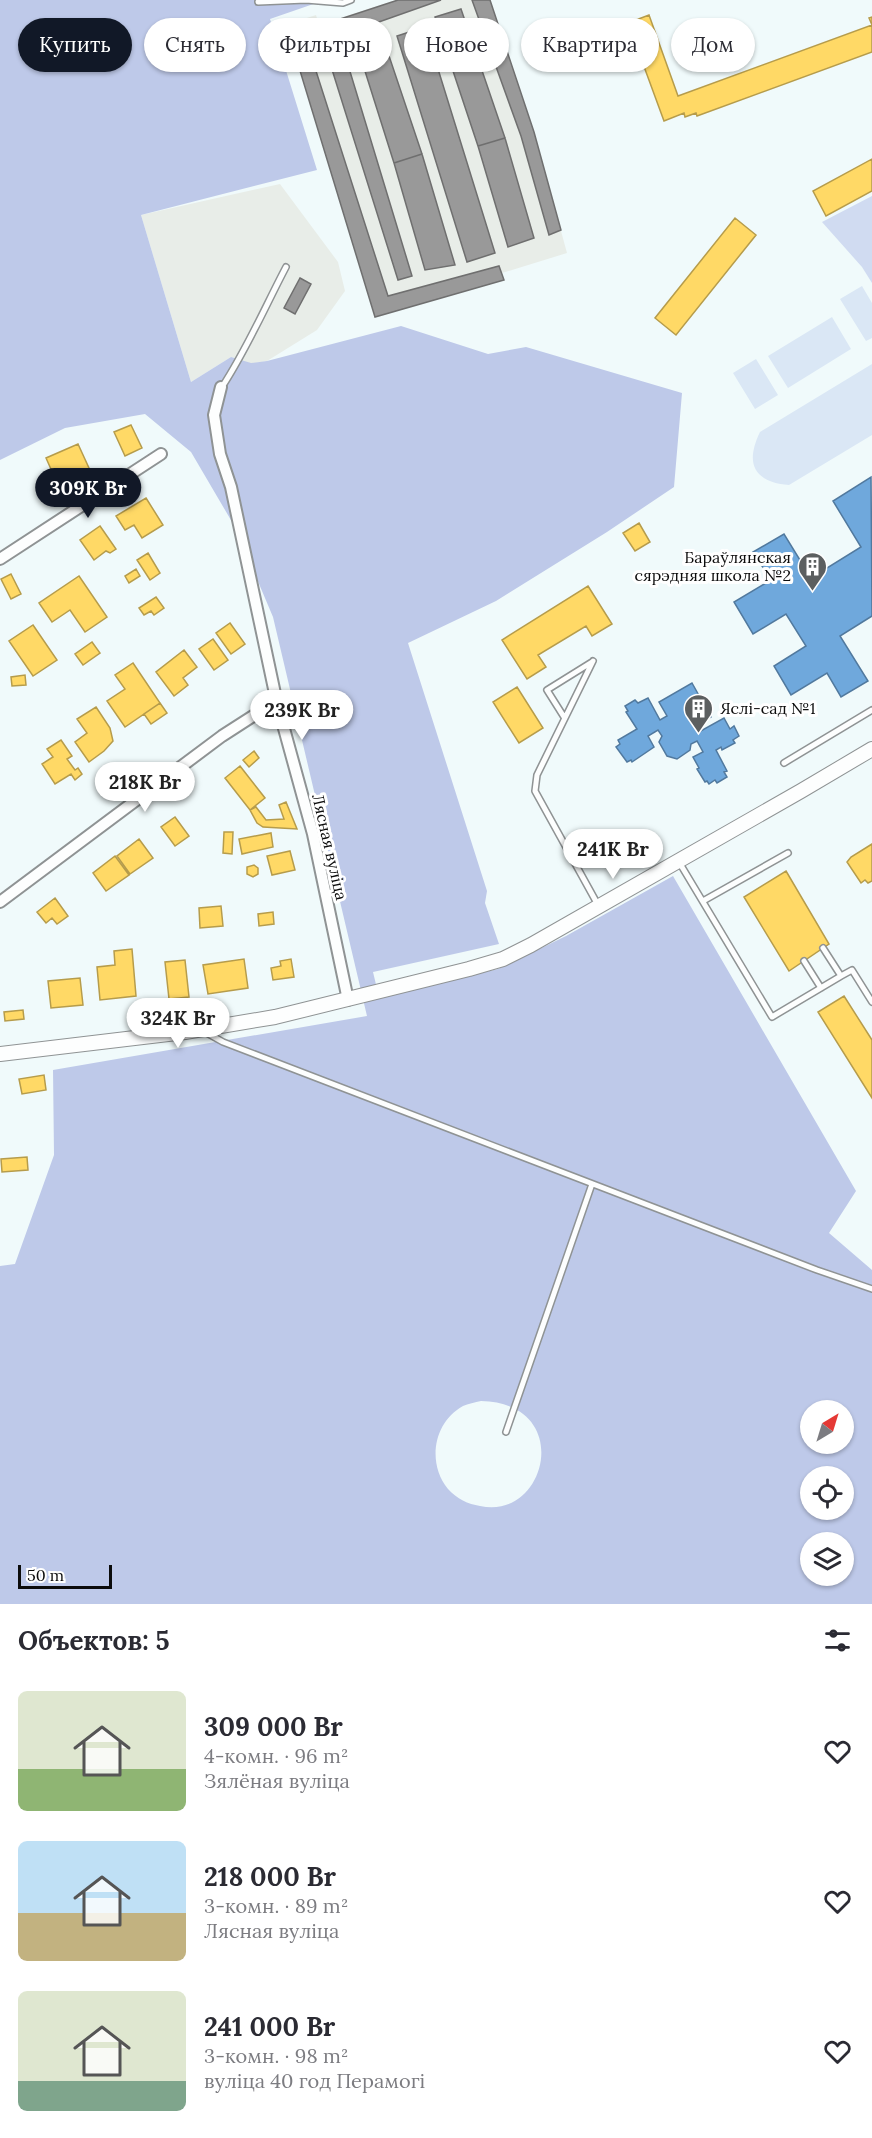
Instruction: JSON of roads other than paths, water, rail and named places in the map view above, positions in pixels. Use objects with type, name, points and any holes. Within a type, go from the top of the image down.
[{"type":"street","name":"Лясная вуліца","points":[[221,387],[214,416],[220,454],[231,488],[277,703],[313,834],[348,1000]]},
{"type":"street","points":[[0,559],[161,454]]},
{"type":"street","points":[[0,902],[222,736],[277,703]]},
{"type":"street","points":[[0,1054],[201,1030],[275,1017],[459,972],[502,959],[531,945],[872,748]]},
{"type":"lane","points":[[258,2],[306,0],[343,3],[351,0]]},
{"type":"lane","points":[[221,387],[240,360],[253,329],[286,267]]},
{"type":"lane","points":[[564,717],[547,690],[593,661],[537,775],[535,791],[599,906]]},
{"type":"lane","points":[[784,763],[872,710]]},
{"type":"lane","points":[[703,902],[788,853]]},
{"type":"lane","points":[[678,860],[772,1017],[852,970],[872,1002]]},
{"type":"lane","points":[[823,948],[841,976]]},
{"type":"lane","points":[[804,961],[821,988]]},
{"type":"lane","points":[[201,1030],[223,1042],[817,1270],[872,1289]]},
{"type":"lane","points":[[506,1432],[592,1184]]},
{"type":"place","name":"Бараўлянская сярэдняя школа №2","points":[[812,592]]},
{"type":"place","name":"Яслі-сад №1","points":[[699,734]]}]
